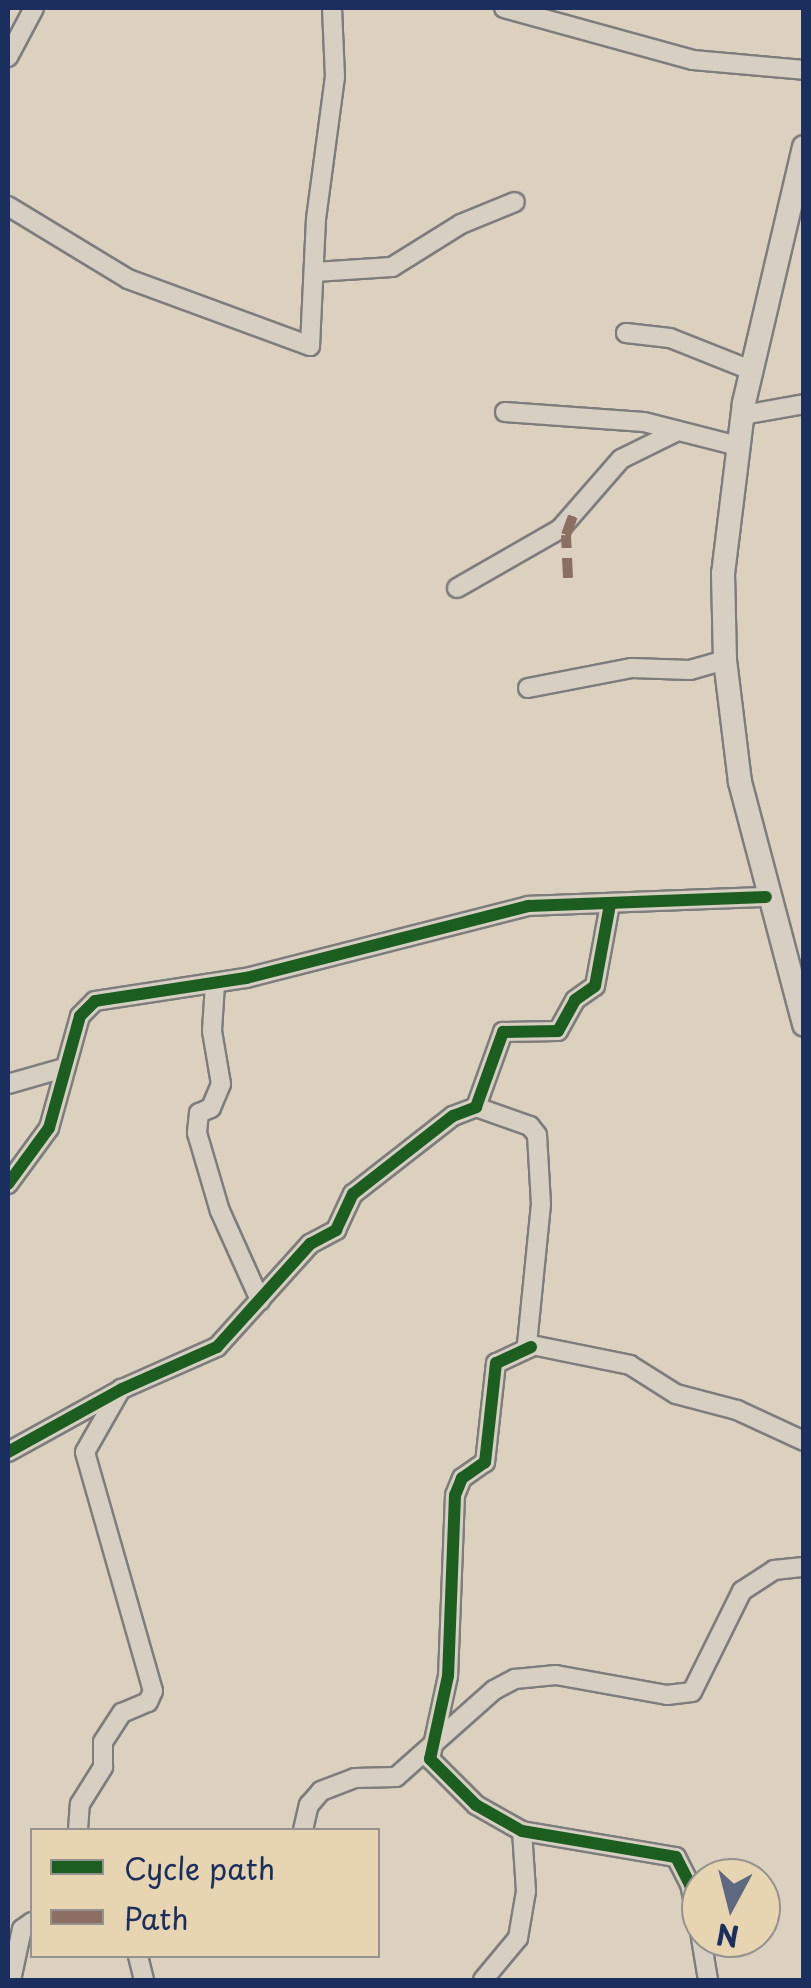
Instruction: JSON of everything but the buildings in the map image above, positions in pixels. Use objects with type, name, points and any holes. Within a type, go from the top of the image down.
[{"type":"main road","points":[[804,147],[742,414],[723,573],[725,660],[740,782],[766,897],[804,1025]]},
{"type":"street","points":[[8,58],[34,8]]},
{"type":"street","points":[[8,206],[128,279],[302,346],[315,338],[315,272],[335,77],[332,8]]},
{"type":"street","points":[[507,8],[692,60],[804,70]]},
{"type":"street","points":[[315,272],[392,268],[461,224],[515,202]]},
{"type":"street","points":[[626,334],[670,338],[752,370]]},
{"type":"street","points":[[742,414],[804,404]]},
{"type":"street","points":[[505,412],[560,420],[604,417],[738,446]]},
{"type":"street","points":[[457,588],[560,529],[621,459],[678,432]]},
{"type":"street","points":[[528,688],[632,668],[690,670],[725,660]]},
{"type":"street","points":[[8,1184],[52,1122],[60,1069],[80,1016],[96,1001],[215,984],[528,906],[766,897]]},
{"type":"street","points":[[8,1452],[122,1389],[210,1352],[310,1244],[336,1230],[352,1194],[375,1173],[476,1107],[503,1032],[558,1031],[575,1000],[595,986],[610,904]]},
{"type":"street","points":[[215,984],[212,1031],[221,1084],[211,1108],[200,1112],[196,1131],[213,1193],[260,1300]]},
{"type":"street","points":[[8,1084],[60,1069]]},
{"type":"street","points":[[476,1107],[530,1126],[537,1135],[541,1204],[524,1338],[531,1347]]},
{"type":"street","points":[[681,1872],[676,1856],[522,1830],[434,1768],[432,1749],[448,1676],[455,1495],[462,1478],[485,1462],[496,1363],[531,1347],[630,1365],[676,1394],[737,1410],[804,1441]]},
{"type":"street","points":[[78,1828],[80,1804],[104,1767],[103,1742],[122,1713],[152,1694],[85,1452],[122,1389]]},
{"type":"street","points":[[303,1828],[321,1791],[355,1778],[386,1782],[432,1749],[494,1690],[515,1680],[556,1675],[666,1695],[692,1692],[742,1591],[774,1570],[804,1567]]},
{"type":"street","points":[[483,1980],[518,1938],[526,1890],[522,1830]]},
{"type":"street","points":[[11,1980],[20,1960],[22,1929],[30,1923]]},
{"type":"street","points":[[8,1926],[20,1960]]},
{"type":"marked path","points":[[568,578],[566,535],[574,513]]},
{"type":"cycle path","points":[[8,1184],[49,1128],[80,1016],[95,1001],[246,978],[528,906],[766,897]]},
{"type":"cycle path","points":[[8,1452],[122,1389],[217,1347],[310,1244],[336,1230],[353,1194],[453,1116],[476,1107],[503,1032],[558,1031],[575,1000],[595,986],[610,904]]},
{"type":"cycle path","points":[[531,1347],[496,1363],[485,1462],[462,1478],[455,1495],[448,1676],[430,1759],[476,1805],[522,1831],[676,1857],[681,1867]]}]
